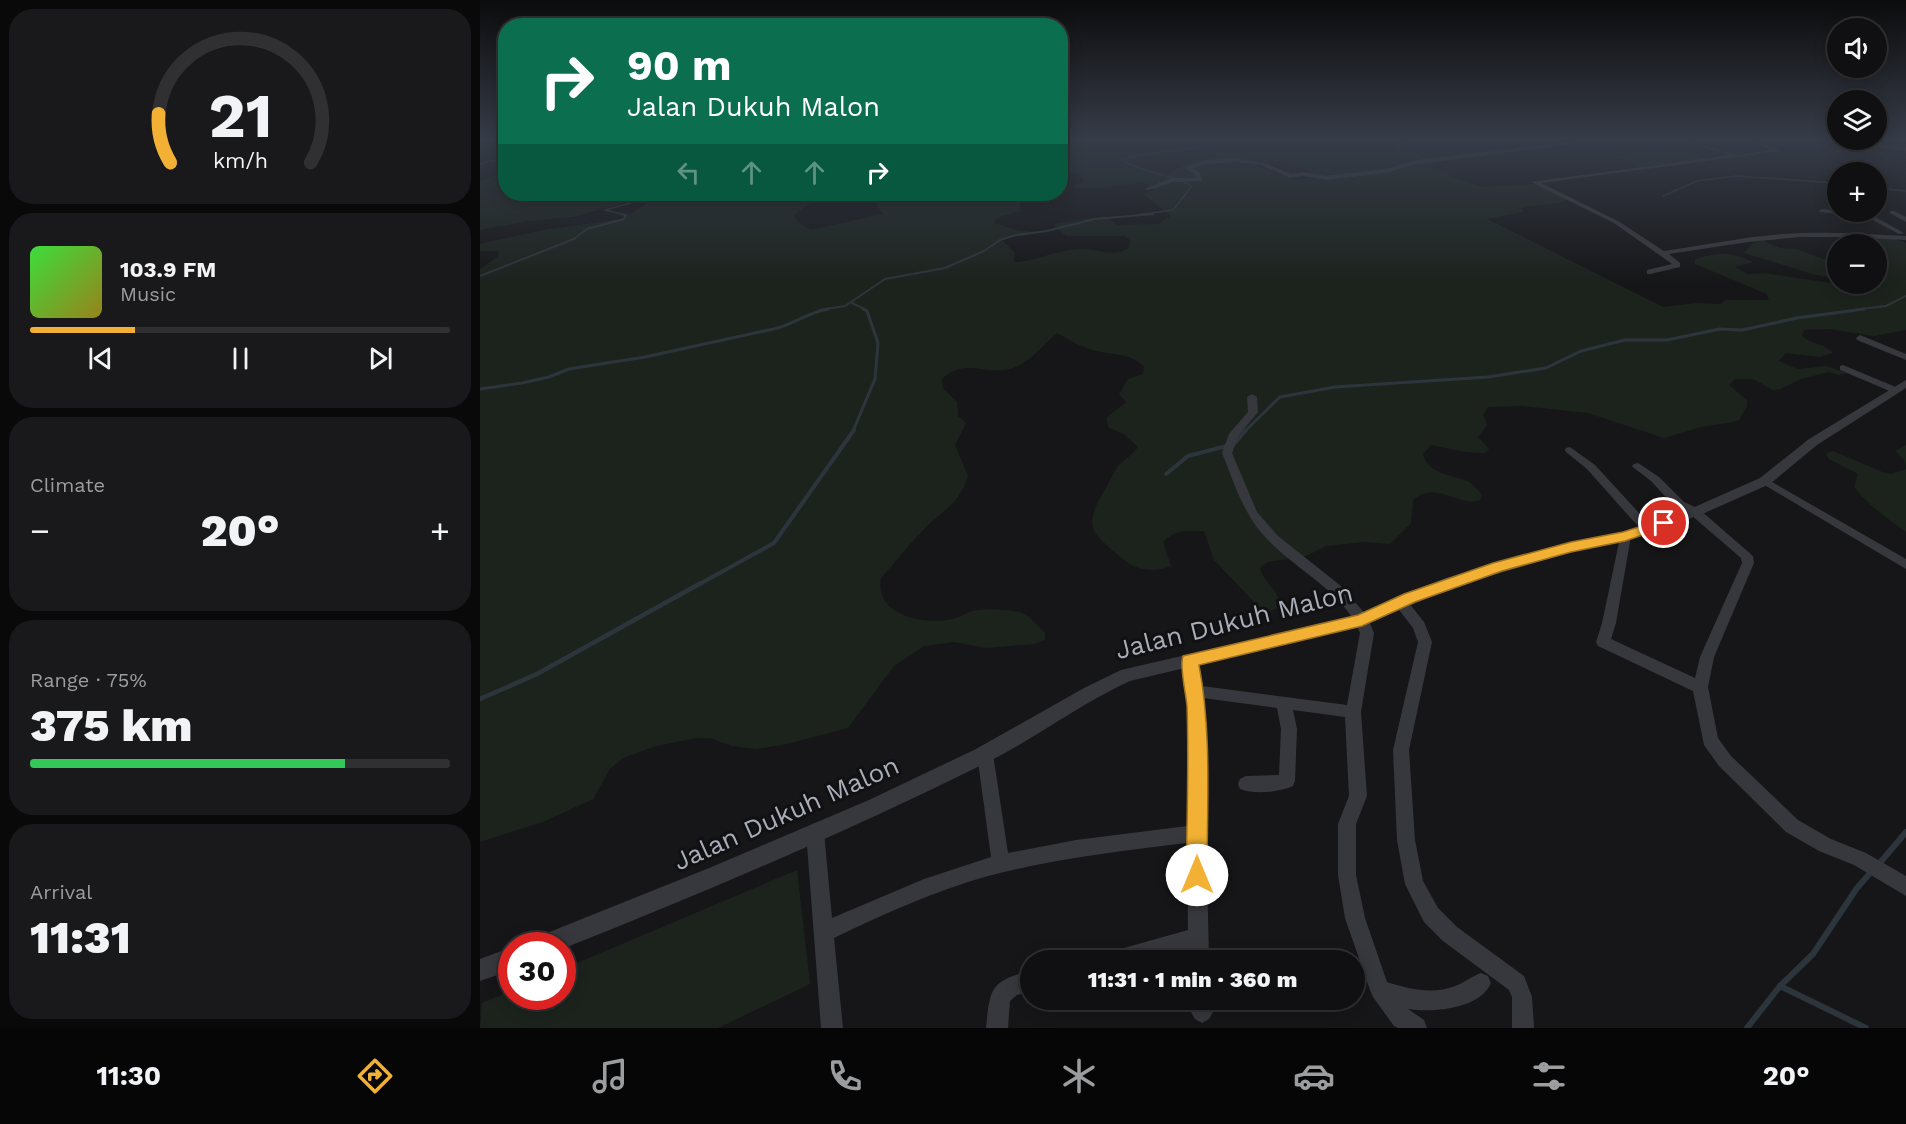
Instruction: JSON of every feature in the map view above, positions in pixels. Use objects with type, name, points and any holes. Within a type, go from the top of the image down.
[{"type":"street","points":[[1546,188],[1616,222],[1677,265],[1650,272]]},
{"type":"street","points":[[1822,211],[1863,214],[1905,236]]},
{"type":"street","points":[[1892,212],[1906,219]]},
{"type":"street","points":[[1663,253],[1774,237],[1850,234],[1905,236]]},
{"type":"street","points":[[1860,338],[1906,357]]},
{"type":"street","points":[[1843,368],[1901,387]]},
{"type":"street","name":"Jalan Dukuh Malon","points":[[576,933],[815,832],[985,754],[1104,685],[1126,675],[1362,620],[1400,602],[1498,567],[1571,547],[1625,537],[1695,512],[1765,481],[1813,442],[1901,387]]},
{"type":"street","points":[[1252,398],[1253,412],[1228,448],[1252,513],[1274,539],[1336,589],[1362,620],[1367,633],[1353,712],[1358,796],[1347,824],[1347,875],[1355,918],[1380,990],[1402,1018],[1416,1028]]},
{"type":"street","points":[[1570,450],[1591,467],[1647,529]]},
{"type":"street","points":[[1638,466],[1655,479],[1680,505],[1695,512],[1744,552],[1748,563],[1707,657],[1700,687],[1710,740],[1725,761],[1792,826],[1825,845],[1876,868],[1906,887]]},
{"type":"street","points":[[1765,481],[1906,565]]},
{"type":"street","points":[[1625,537],[1610,623],[1603,642],[1700,687]]},
{"type":"street","points":[[1400,602],[1419,626],[1425,642],[1401,750],[1406,805],[1406,840],[1414,884],[1431,915],[1450,934],[1517,983],[1522,997],[1523,1028]]},
{"type":"street","points":[[1189,660],[1195,691],[1199,950]]},
{"type":"street","points":[[1195,691],[1353,712]]},
{"type":"street","points":[[1246,784],[1287,781],[1289,729],[1284,702]]},
{"type":"street","points":[[985,754],[1001,864]]},
{"type":"street","points":[[815,832],[832,1028]]},
{"type":"street","points":[[824,932],[915,892],[960,875],[1001,864],[1117,843],[1196,833]]},
{"type":"street","points":[[1152,950],[1198,937]]},
{"type":"street","points":[[480,970],[498,963]]},
{"type":"street","points":[[997,1028],[1001,995],[1004,989],[1020,983]]},
{"type":"street","points":[[1380,990],[1406,999],[1424,1002],[1447,1000],[1467,993],[1481,983]]},
{"type":"shaded area","points":[[480,188],[498,188],[498,201],[631,201],[573,217],[528,221],[480,230]]},
{"type":"shaded area","points":[[1152,188],[1548,188],[1569,199],[1559,203],[1523,207],[1521,208],[1523,212],[1487,219],[1663,307],[1697,303],[1720,304],[1726,300],[1769,300],[1767,294],[1695,264],[1695,259],[1718,254],[1731,255],[1753,262],[1735,267],[1747,274],[1764,273],[1827,282],[1827,294],[1887,294],[1887,238],[1906,243],[1906,330],[1874,336],[1829,329],[1804,330],[1802,336],[1833,353],[1820,357],[1786,353],[1779,361],[1797,369],[1826,366],[1847,373],[1839,375],[1829,372],[1801,379],[1773,390],[1753,379],[1735,379],[1729,385],[1747,400],[1747,406],[1739,420],[1701,427],[1664,438],[1588,413],[1521,406],[1488,407],[1483,415],[1487,425],[1478,437],[1489,449],[1485,453],[1431,445],[1423,454],[1425,460],[1434,469],[1471,483],[1482,494],[1480,500],[1463,500],[1430,492],[1422,494],[1413,500],[1411,523],[1390,544],[1364,542],[1326,546],[1306,556],[1268,562],[1260,567],[1264,578],[1277,596],[1280,607],[1270,611],[1259,607],[1214,560],[1204,531],[1181,532],[1167,538],[1163,542],[1171,566],[1152,570],[1128,563],[1098,536],[1092,522],[1097,504],[1118,466],[1138,447],[1124,434],[1109,428],[1106,418],[1126,402],[1119,394],[1128,379],[1143,374],[1144,367],[1129,357],[1089,349],[1057,333],[1031,358],[1019,366],[1003,370],[959,369],[941,380],[943,388],[957,402],[958,416],[966,423],[955,445],[968,476],[952,504],[922,531],[881,578],[881,591],[885,601],[903,615],[915,619],[941,621],[983,609],[1020,612],[1030,618],[1045,633],[1045,640],[1034,644],[986,648],[954,642],[924,646],[894,666],[848,728],[787,744],[757,749],[732,746],[710,738],[696,738],[656,746],[623,758],[610,769],[593,799],[543,822],[480,842],[480,269],[498,256],[499,251],[480,251],[480,244],[543,230],[621,219],[654,201],[814,201],[794,215],[798,222],[810,230],[883,214],[875,203],[886,201],[1018,201],[1020,211],[997,218],[994,223],[1016,230],[1033,232],[1030,235],[1000,238],[1015,253],[1014,262],[1062,251],[1085,249],[1116,252],[1129,248],[1130,240],[1125,236],[1066,236],[1053,225],[1105,216],[1118,225],[1158,224],[1171,216],[1143,194],[1155,190]]},
{"type":"shaded area","points":[[1764,241],[1780,248],[1797,249],[1827,260],[1827,277],[1744,253],[1754,242]]},
{"type":"shaded area","points":[[1906,445],[1906,469],[1905,461],[1895,451]]},
{"type":"shaded area","points":[[1833,451],[1885,473],[1891,474],[1906,469],[1906,532],[1872,506],[1854,487],[1858,474],[1829,459],[1826,453]]},
{"type":"shaded area","points":[[797,870],[810,984],[718,1028],[480,1028],[482,1003],[498,996],[498,1010],[576,1010],[576,964]]},
{"type":"waterway","points":[[1137,215],[1173,210],[1190,188]]},
{"type":"waterway","points":[[1663,196],[1681,188]]},
{"type":"waterway","points":[[1887,189],[1906,191]]},
{"type":"waterway","points":[[626,215],[605,210],[638,201]]},
{"type":"waterway","points":[[621,214],[626,215]]},
{"type":"waterway","points":[[819,310],[845,306],[885,279],[945,268],[984,251],[1000,240],[1016,235],[1047,231],[1095,219],[1153,214]]},
{"type":"waterway","points":[[480,276],[574,239],[587,229],[624,219],[626,215]]},
{"type":"waterway","points":[[1853,310],[1886,306],[1906,296]]},
{"type":"waterway","points":[[852,303],[866,310]]},
{"type":"waterway","points":[[480,389],[522,383],[549,377],[569,369],[645,357],[778,328],[828,309]]},
{"type":"waterway","points":[[853,431],[875,379],[878,343],[867,311],[863,309]]},
{"type":"waterway","points":[[1246,430],[1280,397],[1335,387],[1488,377],[1546,368],[1581,351],[1625,340],[1667,340],[1720,329],[1742,330],[1797,318],[1864,309]]},
{"type":"waterway","points":[[698,585],[774,543],[854,430]]},
{"type":"waterway","points":[[1234,444],[1246,430]]},
{"type":"waterway","points":[[1166,474],[1188,456],[1227,446]]},
{"type":"waterway","points":[[480,699],[537,674],[701,583]]},
{"type":"waterway","points":[[1879,864],[1906,832]]},
{"type":"waterway","points":[[1780,986],[1813,954],[1857,888],[1872,871]]},
{"type":"waterway","points":[[1747,1028],[1780,986]]},
{"type":"waterway","points":[[1780,986],[1866,1028]]},
{"type":"route","points":[[1197,875],[1197,731],[1195,691],[1189,660],[1362,620],[1451,582],[1571,547],[1625,537],[1664,523]]}]
